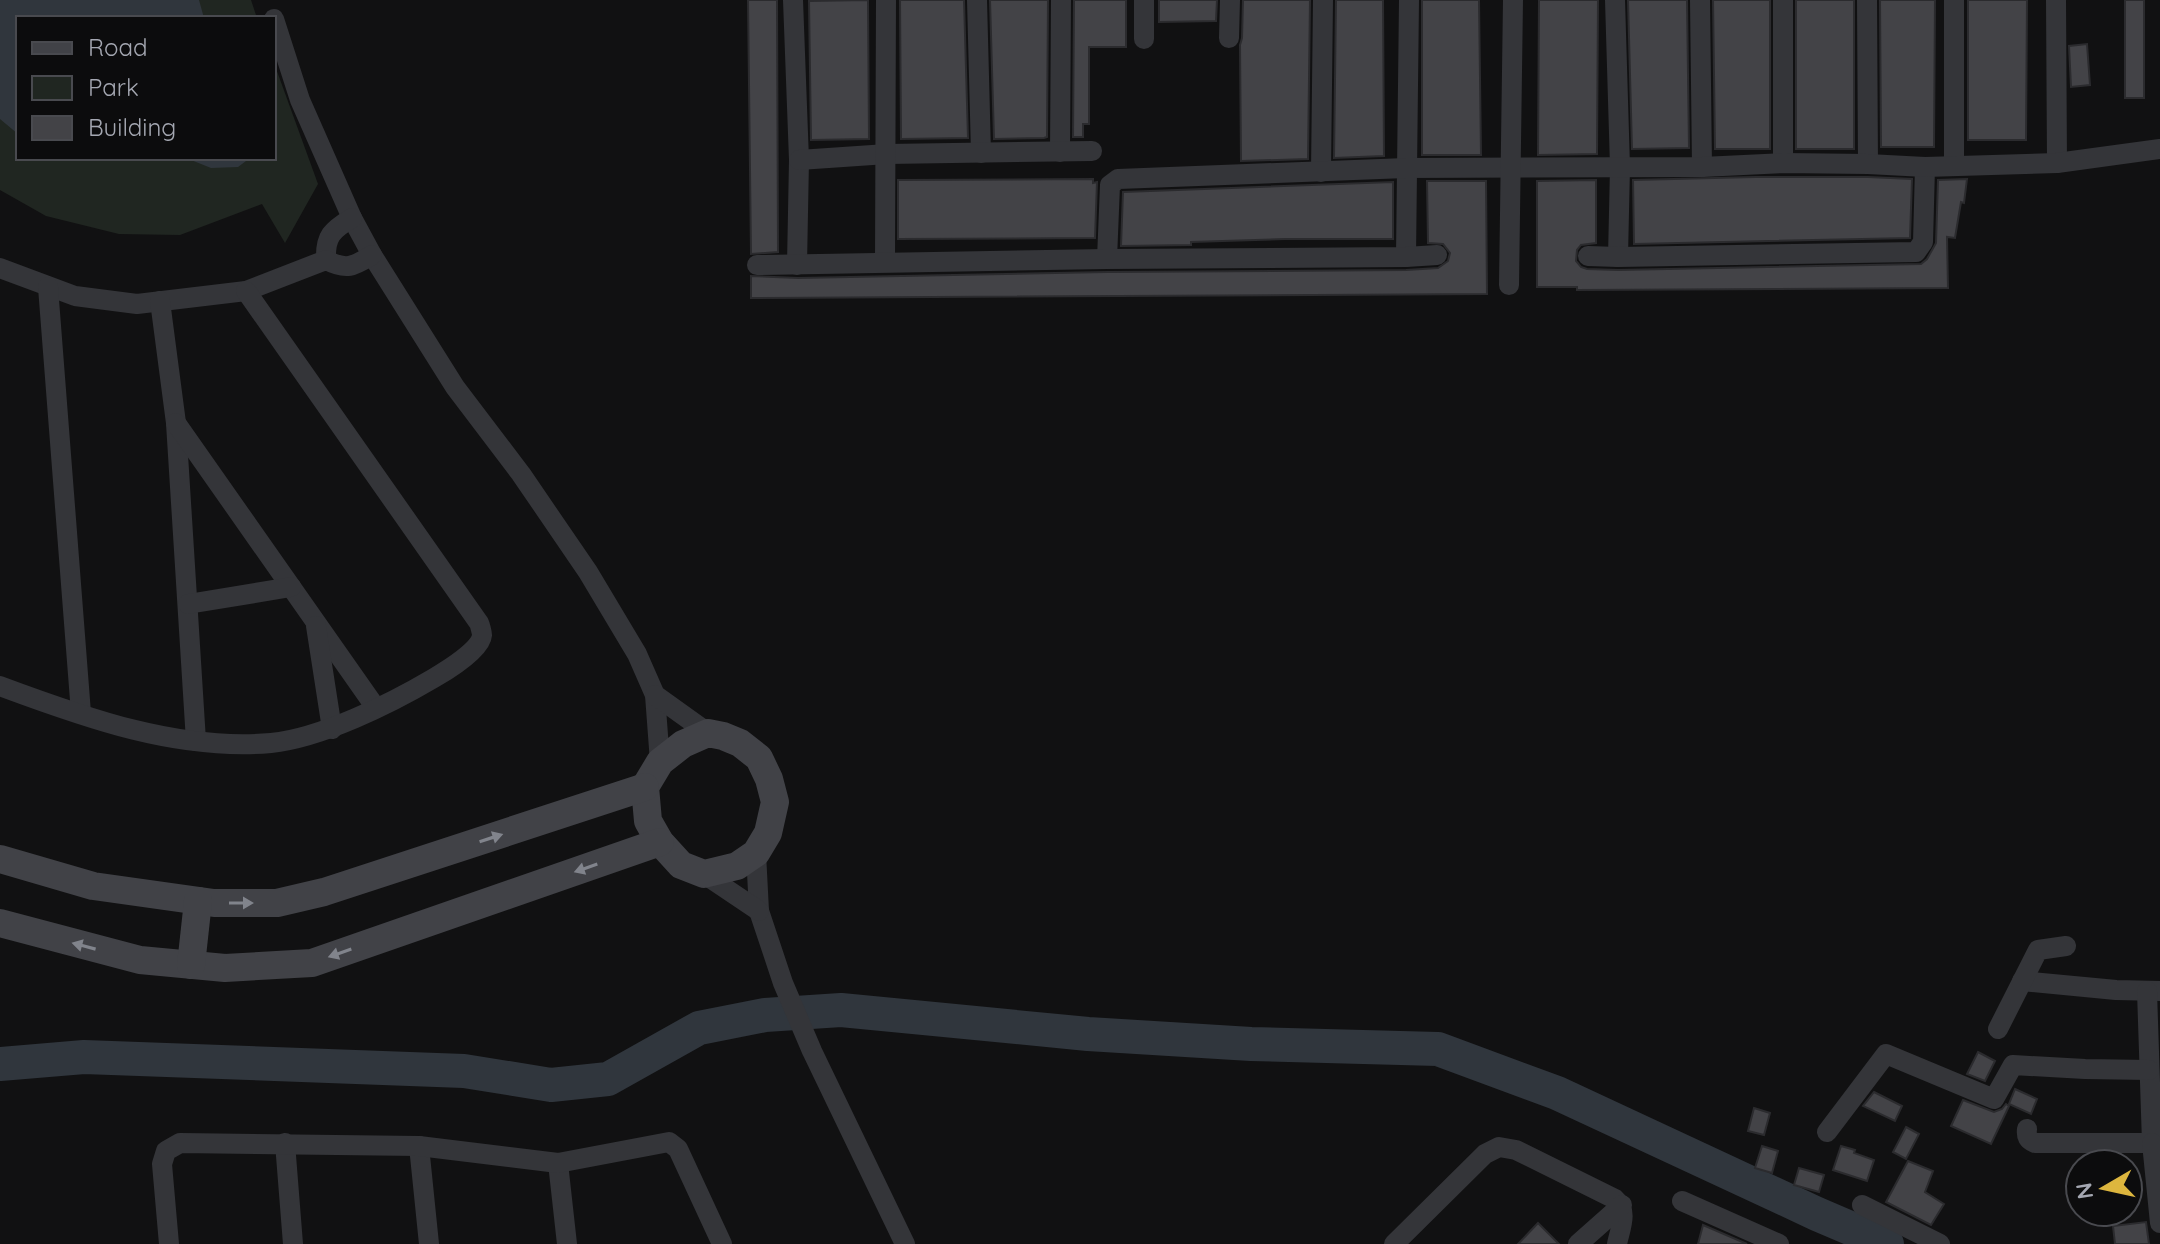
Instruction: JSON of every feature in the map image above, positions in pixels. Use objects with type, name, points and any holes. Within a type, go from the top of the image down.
[{"type":"street","points":[[793,0],[799,160],[797,265]]},
{"type":"street","points":[[885,262],[886,0]]},
{"type":"street","points":[[977,0],[981,153]]},
{"type":"street","points":[[1060,152],[1061,0]]},
{"type":"street","points":[[1144,0],[1144,39]]},
{"type":"street","points":[[1229,38],[1230,0]]},
{"type":"street","points":[[1321,172],[1323,0]]},
{"type":"street","points":[[1406,257],[1409,0]]},
{"type":"street","points":[[1509,285],[1513,0]]},
{"type":"street","points":[[1615,0],[1620,167],[1618,257]]},
{"type":"street","points":[[1700,0],[1702,167]]},
{"type":"street","points":[[1783,0],[1783,163]]},
{"type":"street","points":[[1867,0],[1868,164]]},
{"type":"street","points":[[1954,0],[1954,166]]},
{"type":"street","points":[[2056,0],[2057,163]]},
{"type":"street","points":[[276,25],[300,100],[352,218],[372,255],[455,387],[521,474],[588,572],[637,654],[655,695],[660,762]]},
{"type":"street","points":[[1107,259],[1110,185],[1118,179],[1406,168],[1702,167],[1783,163],[1925,167],[2057,163],[2160,149]]},
{"type":"street","points":[[799,160],[887,154],[1092,151]]},
{"type":"street","points":[[1588,256],[1916,252],[1923,242],[1925,167]]},
{"type":"street","points":[[326,260],[329,237],[337,227],[352,218]]},
{"type":"street","points":[[0,268],[75,296],[137,304],[246,291],[326,260],[347,267],[357,265],[372,255]]},
{"type":"street","points":[[757,265],[1437,255]]},
{"type":"street","points":[[48,287],[81,713]]},
{"type":"street","points":[[0,686],[138,732],[216,745],[274,743],[332,729],[414,690],[450,668],[479,644],[482,634],[479,623],[246,291]]},
{"type":"street","points":[[160,301],[176,423],[196,741]]},
{"type":"street","points":[[176,423],[376,708]]},
{"type":"street","points":[[188,604],[291,587]]},
{"type":"street","points":[[316,622],[332,729]]},
{"type":"street","points":[[655,695],[708,733],[740,743],[759,758],[769,779],[775,802],[768,833],[756,853],[737,866],[704,874]]},
{"type":"street","points":[[708,733],[683,744],[660,762],[645,787],[648,821],[660,842],[681,865],[704,874],[759,911]]},
{"type":"street","points":[[0,859],[93,886],[214,903],[277,903],[324,892],[645,787]]},
{"type":"street","points":[[0,923],[140,960],[225,968],[312,963],[660,842]]},
{"type":"street","points":[[756,853],[759,911],[783,983],[904,1243]]},
{"type":"street","points":[[191,965],[198,901]]},
{"type":"street","points":[[1998,1029],[2038,950],[2066,946]]},
{"type":"street","points":[[2022,981],[2154,991],[2149,1070],[2160,1223]]},
{"type":"street","points":[[1827,1132],[1886,1054],[1994,1099],[2013,1065],[2149,1070]]},
{"type":"street","points":[[2027,1129],[2029,1140],[2035,1143],[2152,1143]]},
{"type":"street","points":[[169,1244],[162,1164],[166,1151],[180,1143],[419,1146],[558,1163],[669,1142],[678,1149],[722,1244]]},
{"type":"street","points":[[285,1143],[293,1244]]},
{"type":"street","points":[[419,1146],[429,1244]]},
{"type":"street","points":[[1394,1244],[1485,1154],[1499,1147],[1516,1150],[1615,1199],[1622,1205],[1624,1213],[1617,1244]]},
{"type":"street","points":[[558,1163],[567,1244]]},
{"type":"street","points":[[1682,1201],[1779,1244]]},
{"type":"street","points":[[1578,1244],[1622,1205]]},
{"type":"street","points":[[1862,1205],[1940,1244]]},
{"type":"green space","points":[[0,0],[251,0],[256,16],[16,16],[16,160],[276,160],[276,68],[318,184],[285,243],[262,204],[180,235],[119,234],[46,216],[0,190]]},
{"type":"shaded area","points":[[0,0],[199,0],[203,16],[16,16],[16,132],[0,119]]},
{"type":"shaded area","points":[[191,160],[247,160],[238,167],[211,168]]},
{"type":"building","points":[[748,0],[777,0],[778,252],[751,254]]},
{"type":"building","points":[[868,0],[869,139],[811,140],[809,1]]},
{"type":"building","points":[[900,0],[964,0],[968,138],[901,139]]},
{"type":"building","points":[[990,0],[1048,0],[1047,137],[994,139]]},
{"type":"building","points":[[1074,0],[1126,0],[1126,47],[1089,47],[1089,124],[1083,124],[1083,137],[1073,137]]},
{"type":"building","points":[[1159,0],[1217,0],[1216,21],[1159,22]]},
{"type":"building","points":[[1243,0],[1310,0],[1308,159],[1241,161],[1240,45]]},
{"type":"building","points":[[1336,0],[1383,0],[1384,156],[1334,158]]},
{"type":"building","points":[[1422,0],[1479,0],[1481,155],[1422,155]]},
{"type":"building","points":[[1539,0],[1598,0],[1597,154],[1538,155]]},
{"type":"building","points":[[1628,0],[1687,0],[1689,148],[1632,149]]},
{"type":"building","points":[[1713,0],[1770,0],[1770,149],[1715,149]]},
{"type":"building","points":[[1796,0],[1854,0],[1854,149],[1796,149]]},
{"type":"building","points":[[1880,0],[1935,0],[1934,147],[1881,147]]},
{"type":"building","points":[[1968,0],[2027,0],[2026,140],[1968,140]]},
{"type":"building","points":[[2125,0],[2144,0],[2144,98],[2125,98]]},
{"type":"building","points":[[2087,44],[2090,85],[2071,87],[2069,46]]},
{"type":"building","points":[[1755,177],[1912,179],[1910,238],[1634,244],[1633,180]]},
{"type":"building","points":[[1093,179],[1093,183],[1097,182],[1095,238],[898,239],[898,180]]},
{"type":"building","points":[[1967,179],[1955,238],[1947,237],[1948,288],[1577,290],[1577,287],[1537,287],[1537,181],[1596,180],[1596,243],[1581,245],[1576,261],[1587,269],[1618,270],[1921,264],[1936,243],[1938,180]]},
{"type":"building","points":[[1427,181],[1486,181],[1487,294],[751,298],[751,276],[798,278],[1438,268],[1448,261],[1450,253],[1443,244],[1428,243]]},
{"type":"building","points":[[1393,182],[1393,239],[1285,239],[1121,246],[1123,192]]},
{"type":"building","points":[[1978,1052],[1995,1061],[1985,1081],[1967,1074]]},
{"type":"building","points":[[2015,1089],[2037,1099],[2031,1114],[2009,1104]]},
{"type":"building","points":[[1874,1092],[1902,1106],[1895,1121],[1863,1106]]},
{"type":"building","points":[[1963,1100],[1994,1112],[2006,1104],[2009,1106],[1991,1144],[1951,1126]]},
{"type":"building","points":[[1754,1108],[1770,1113],[1764,1135],[1748,1131]]},
{"type":"building","points":[[1906,1127],[1919,1134],[1906,1159],[1893,1152]]},
{"type":"building","points":[[1762,1146],[1778,1151],[1772,1173],[1755,1168]]},
{"type":"building","points":[[1841,1146],[1874,1160],[1867,1181],[1833,1170]]},
{"type":"building","points":[[1908,1161],[1933,1171],[1925,1192],[1944,1204],[1931,1225],[1886,1202]]},
{"type":"building","points":[[1799,1168],[1824,1175],[1819,1192],[1794,1185]]},
{"type":"building","points":[[2144,1222],[2149,1244],[2115,1244],[2113,1228],[2144,1228]]},
{"type":"building","points":[[1538,1223],[1559,1244],[1518,1244]]},
{"type":"building","points":[[1703,1225],[1747,1244],[1698,1244]]},
{"type":"waterway","points":[[0,1064],[84,1057],[464,1071],[551,1085],[608,1079],[699,1028],[765,1015],[841,1010],[1088,1034],[1251,1044],[1438,1049],[1557,1093],[1887,1244]]}]
